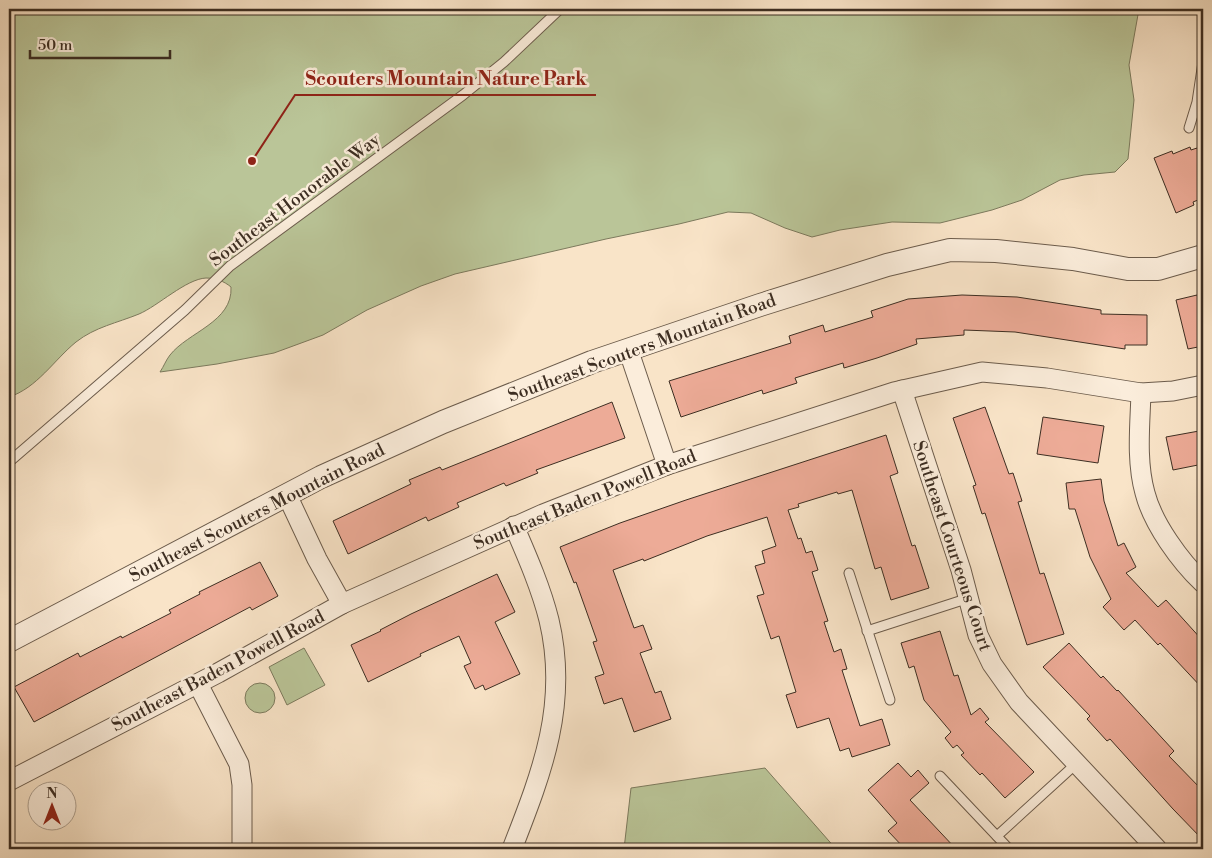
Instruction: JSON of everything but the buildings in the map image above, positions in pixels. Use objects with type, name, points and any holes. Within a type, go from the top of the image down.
[{"type":"street","name":"Southeast Scouters Mountain Road","points":[[9,640],[322,477],[452,419],[532,385],[628,350],[887,265],[950,250],[996,251],[1073,259],[1128,269],[1158,269],[1203,256]]},
{"type":"street","points":[[628,350],[667,465]]},
{"type":"street","name":"Southeast Baden Powell Road","points":[[9,781],[198,684],[342,604],[514,526],[667,465],[902,390],[982,372],[1047,378],[1140,393],[1173,391],[1203,385]]},
{"type":"street","name":"Southeast Courteous Court","points":[[902,390],[961,570],[978,635],[992,664],[1019,702],[1157,849]]},
{"type":"street","points":[[1140,393],[1140,447],[1145,494],[1157,520],[1174,549],[1187,568],[1203,583]]},
{"type":"street","points":[[287,495],[317,558],[342,604]]},
{"type":"street","points":[[512,849],[540,771],[554,715],[556,694],[555,658],[549,619],[514,526]]},
{"type":"street","points":[[198,684],[239,764],[242,785],[242,849]]},
{"type":"lane","name":"Southeast Honorable Way","points":[[9,462],[185,310],[230,266],[463,96],[504,62],[560,9]]},
{"type":"lane","points":[[1189,128],[1197,102],[1203,62]]},
{"type":"lane","points":[[850,573],[890,700]]},
{"type":"lane","points":[[868,631],[969,598]]},
{"type":"lane","points":[[997,836],[1077,762]]},
{"type":"lane","points":[[940,776],[1009,849]]},
{"type":"green space","points":[[9,9],[1139,9],[1129,65],[1134,100],[1128,159],[1115,172],[1060,180],[1022,200],[992,210],[940,223],[892,222],[840,230],[812,237],[785,228],[751,213],[728,212],[455,274],[421,286],[367,310],[323,335],[274,353],[160,372],[170,355],[217,318],[225,309],[230,299],[231,287],[219,280],[206,278],[190,283],[139,314],[98,329],[83,337],[37,380],[19,393],[9,397]]},
{"type":"green space","points":[[304,648],[325,685],[287,705],[269,667]]},
{"type":"green space","points":[[260,683],[271,687],[275,698],[271,709],[260,713],[249,709],[245,698],[249,687]]},
{"type":"green space","points":[[765,768],[836,849],[624,849],[631,788]]},
{"type":"place","name":"Scouters Mountain Nature Park","points":[[252,161]]}]
